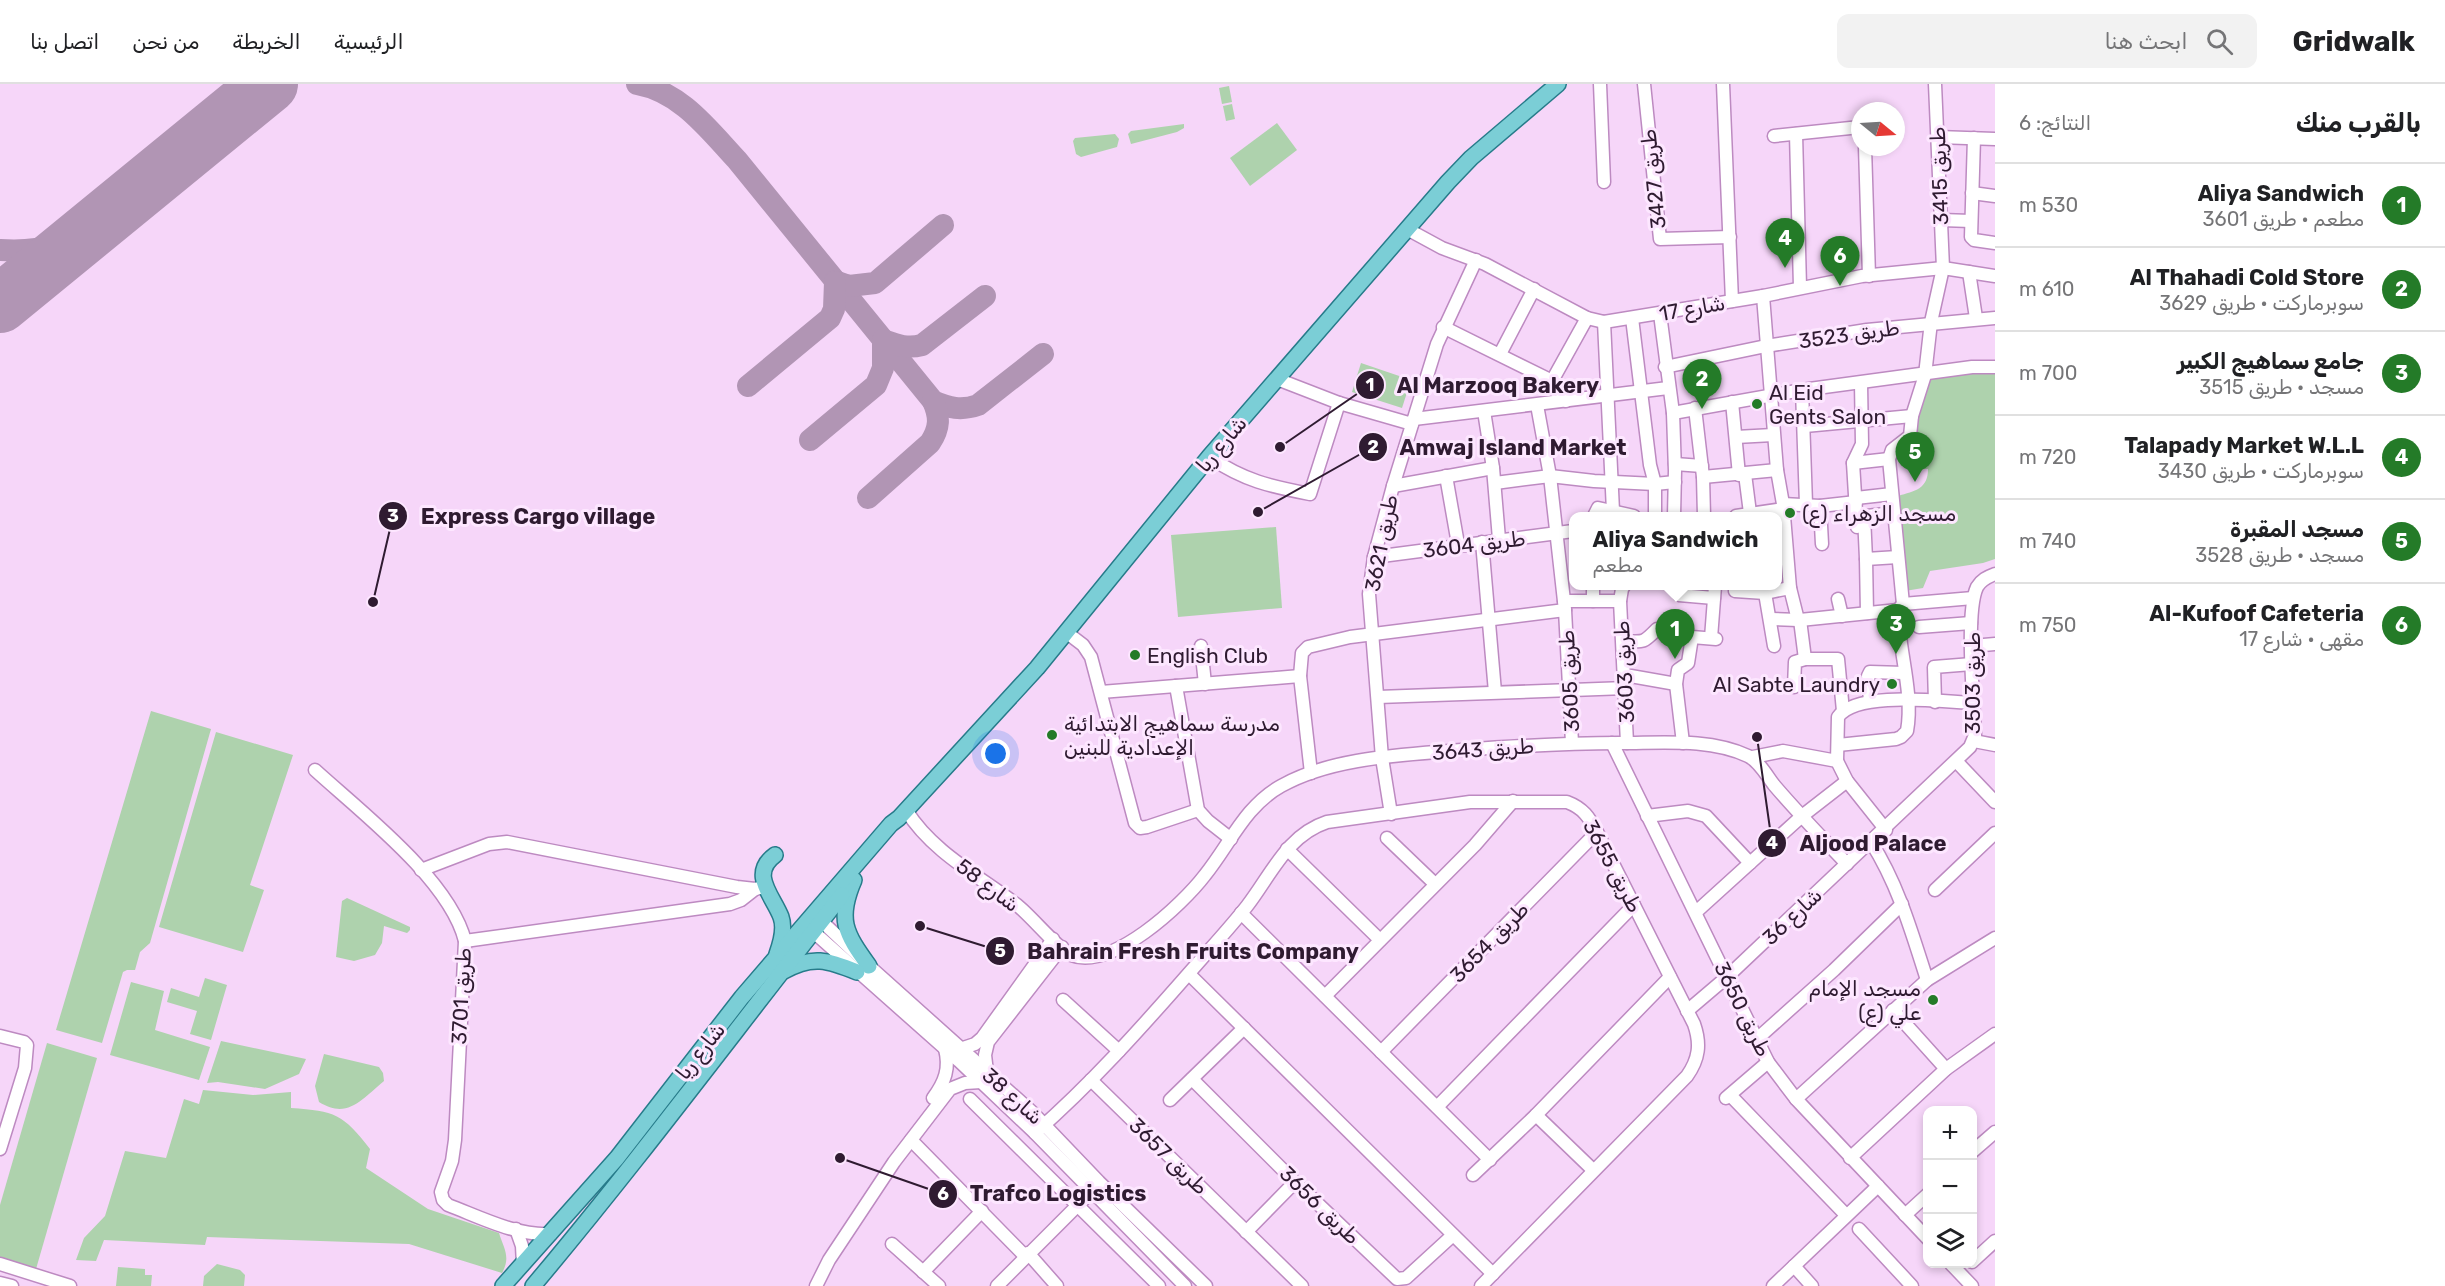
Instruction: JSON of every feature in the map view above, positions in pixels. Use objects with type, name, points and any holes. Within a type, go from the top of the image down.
[{"type":"main road","name":"شارع ريا","points":[[533,1286],[628,1171],[777,966],[891,824],[990,722],[1209,457],[1465,164],[1558,84]]},
{"type":"main road","name":"شارع ريا","points":[[813,922],[854,880],[895,829],[903,814]]},
{"type":"main road","points":[[775,855],[764,867],[760,888],[782,923],[777,966],[815,960],[863,969]]},
{"type":"main road","points":[[854,880],[846,899],[844,920],[863,969]]},
{"type":"main road","name":"شارع ريا","points":[[503,1286],[617,1158],[742,997],[777,966]]},
{"type":"street","points":[[1600,84],[1604,182]]},
{"type":"street","name":"طريق 3427","points":[[1644,84],[1659,239],[1730,237]]},
{"type":"street","points":[[1723,84],[1732,301]]},
{"type":"street","name":"طريق 3415","points":[[1889,459],[1892,450],[1910,436],[1912,416],[1924,375],[1931,322],[1943,268],[1935,84]]},
{"type":"street","points":[[1774,136],[1851,128]]},
{"type":"street","points":[[1796,134],[1800,287]]},
{"type":"street","points":[[1938,137],[1995,139]]},
{"type":"street","points":[[1974,138],[1972,239],[1995,243]]},
{"type":"street","points":[[1865,156],[1869,276]]},
{"type":"street","points":[[1972,193],[1995,196]]},
{"type":"street","points":[[1941,220],[1971,221]]},
{"type":"street","name":"شارع 17","points":[[1407,229],[1442,248],[1476,260],[1587,318],[1604,322],[1869,276],[1943,268],[1995,276]]},
{"type":"street","name":"طريق 3621","points":[[1391,814],[1382,758],[1369,594],[1374,557],[1393,486],[1443,327],[1476,260]]},
{"type":"street","points":[[1969,272],[1976,318]]},
{"type":"street","points":[[1500,354],[1534,289]]},
{"type":"street","points":[[1762,296],[1773,435],[1783,506],[1783,559],[1799,620],[1805,659]]},
{"type":"street","points":[[1660,314],[1665,366],[1673,412],[1674,512]]},
{"type":"street","points":[[1552,381],[1587,318]]},
{"type":"street","points":[[1632,318],[1650,465],[1655,484],[1655,512]]},
{"type":"street","name":"طريق 3523","points":[[1665,366],[1766,346],[1931,322],[1995,318]]},
{"type":"street","points":[[1604,322],[1613,512]]},
{"type":"street","points":[[1443,327],[1552,381],[1566,401]]},
{"type":"street","points":[[1673,412],[1802,390],[1972,367],[1995,367]]},
{"type":"street","points":[[1277,379],[1339,402],[1413,422],[1668,388]]},
{"type":"street","points":[[1861,383],[1862,444],[1853,463],[1856,500],[1866,559],[1868,614]]},
{"type":"street","points":[[1802,390],[1806,504]]},
{"type":"street","points":[[1209,457],[1233,473],[1255,482],[1310,494],[1339,402]]},
{"type":"street","points":[[1732,402],[1742,475],[1740,512]]},
{"type":"street","name":"طريق 3605","points":[[1537,405],[1550,476],[1564,605],[1572,742]]},
{"type":"street","points":[[1695,408],[1703,471],[1704,512]]},
{"type":"street","points":[[1484,411],[1495,483],[1499,539]]},
{"type":"street","points":[[1805,426],[1912,416]]},
{"type":"street","points":[[1736,437],[1773,435]]},
{"type":"street","points":[[1838,744],[1901,737],[1907,727],[1898,557],[1889,459],[1853,463]]},
{"type":"street","points":[[1674,464],[1703,471],[1742,475],[1777,470]]},
{"type":"street","points":[[1393,486],[1493,468]]},
{"type":"street","points":[[1446,476],[1458,544]]},
{"type":"street","points":[[1495,483],[1550,476],[1655,484],[1675,482]]},
{"type":"street","points":[[1757,512],[1783,506],[1806,504],[1820,506],[1892,494]]},
{"type":"street","points":[[1820,506],[1822,544]]},
{"type":"street","points":[[1859,520],[1893,513]]},
{"type":"street","name":"طريق 3604","points":[[1374,557],[1458,544],[1569,532]]},
{"type":"street","points":[[1482,542],[1496,692]]},
{"type":"street","points":[[1866,559],[1898,557]]},
{"type":"street","points":[[1770,619],[1799,620],[1868,614],[1900,607],[1973,598],[1980,582],[1995,574]]},
{"type":"street","points":[[1782,590],[1790,588]]},
{"type":"street","name":"طريق 3603","points":[[1593,590],[1593,601]]},
{"type":"street","name":"طريق 3603","points":[[1622,590],[1620,601],[1624,641],[1627,743]]},
{"type":"street","points":[[1736,590],[1765,593],[1780,590]]},
{"type":"street","points":[[1679,595],[1714,592],[1714,639],[1691,638],[1689,661],[1678,670],[1676,684],[1683,743]]},
{"type":"street","points":[[1765,593],[1774,646]]},
{"type":"street","name":"طريق 3503","points":[[1871,842],[1957,762],[1974,741],[1971,623],[1973,598]]},
{"type":"street","points":[[1838,599],[1842,616]]},
{"type":"street","name":"طريق 3603","points":[[1300,676],[1302,653],[1317,643],[1489,620],[1564,605],[1593,601],[1620,601]]},
{"type":"street","points":[[1919,627],[1971,623]]},
{"type":"street","points":[[1624,641],[1642,642],[1650,638],[1657,629],[1680,630]]},
{"type":"street","points":[[1066,632],[1088,651],[1135,824],[1140,828],[1148,827],[1198,810]]},
{"type":"street","points":[[1972,646],[1995,644]]},
{"type":"street","points":[[1201,646],[1205,684]]},
{"type":"street","points":[[1794,687],[1795,662],[1805,659],[1838,659],[1843,711]]},
{"type":"street","points":[[1935,702],[1934,667],[1972,664]]},
{"type":"street","points":[[1870,701],[1870,672],[1904,673]]},
{"type":"street","points":[[1101,692],[1300,676],[1311,772]]},
{"type":"street","points":[[1378,697],[1569,691],[1625,681],[1676,684]]},
{"type":"street","points":[[1176,686],[1198,810],[1231,839]]},
{"type":"street","points":[[1886,830],[1847,781],[1837,761],[1838,717],[1843,711],[1870,701],[1974,703]]},
{"type":"street","points":[[1974,741],[1995,745]]},
{"type":"street","name":"طريق 3643","points":[[1058,943],[1067,953],[1075,956],[1098,956],[1126,945],[1180,903],[1203,878],[1246,815],[1262,798],[1282,785],[1311,772],[1382,758],[1572,742],[1683,743],[1719,746],[1753,758]]},
{"type":"street","name":"طريق 3650","points":[[1612,743],[1768,1062],[1796,1100],[1923,1234]]},
{"type":"street","points":[[1837,761],[1794,752],[1773,752],[1753,758],[1846,864]]},
{"type":"street","name":"طريق 3503","points":[[1957,762],[1995,802]]},
{"type":"street","name":"طريق 3701","points":[[315,770],[421,870],[456,914],[465,941],[455,1140],[441,1196],[448,1205],[516,1229],[536,1234],[551,1234]]},
{"type":"street","points":[[1696,912],[1802,816],[1847,781]]},
{"type":"street","points":[[1325,996],[1475,845],[1513,801]]},
{"type":"street","name":"طريق 3655","points":[[1040,1129],[1119,1051],[1189,974],[1242,913],[1287,849],[1315,826],[1327,822],[1470,802],[1567,802],[1579,806],[1588,815],[1634,904],[1698,1035],[1699,1046],[1693,1067],[1481,1286]]},
{"type":"street","points":[[1647,816],[1688,811],[1706,816],[1750,863]]},
{"type":"street","name":"شارع 58","points":[[903,814],[919,839],[940,849],[1018,906],[1058,943]]},
{"type":"street","name":"طريق 3654","points":[[1382,1052],[1597,832]]},
{"type":"street","points":[[1935,890],[1995,834]]},
{"type":"street","points":[[1387,838],[1435,884]]},
{"type":"street","points":[[421,870],[489,844],[507,842],[760,888]]},
{"type":"street","points":[[1871,842],[1902,904],[1927,980]]},
{"type":"street","name":"شارع 36","points":[[1687,1011],[1727,977],[1871,842]]},
{"type":"street","points":[[1287,849],[1380,940]]},
{"type":"street","points":[[465,941],[730,904],[760,888]]},
{"type":"street","points":[[1437,1107],[1634,904]]},
{"type":"street","points":[[1758,1038],[1834,970],[1902,904]]},
{"type":"street","points":[[1242,913],[1490,1160]]},
{"type":"street","name":"شارع 38","points":[[813,922],[945,1048],[984,1077],[1099,1182],[1206,1286]]},
{"type":"street","points":[[1796,1100],[1927,980],[1995,938]]},
{"type":"street","points":[[960,1049],[975,1044],[982,1038],[1058,943]]},
{"type":"street","points":[[808,1286],[829,1260],[894,1162],[950,1089],[984,1077],[988,1042],[1058,943]]},
{"type":"street","name":"شارع 38","points":[[863,969],[960,1049],[984,1077]]},
{"type":"street","points":[[1189,974],[1493,1274]]},
{"type":"street","points":[[1473,1175],[1536,1115],[1670,977]]},
{"type":"street","points":[[1063,1000],[1119,1051]]},
{"type":"street","points":[[1893,1010],[1946,1069]]},
{"type":"street","points":[[1170,1100],[1244,1028]]},
{"type":"street","points":[[0,1036],[24,1042],[27,1046],[25,1068],[0,1149]]},
{"type":"street","points":[[1851,1158],[1946,1069],[1994,1037]]},
{"type":"street","points":[[894,1162],[896,1153],[944,1080],[947,1067],[945,1048]]},
{"type":"street","points":[[1768,1062],[1728,1096],[1846,1215]]},
{"type":"street","name":"طريق 3656","points":[[1192,1079],[1392,1275],[1407,1282],[1453,1235]]},
{"type":"street","name":"طريق 3657","points":[[1091,1080],[1302,1286]]},
{"type":"street","name":"شارع 38","points":[[970,1099],[1159,1286]]},
{"type":"street","points":[[1536,1115],[1593,1170]]},
{"type":"street","name":"شارع 38","points":[[1040,1129],[1092,1191],[1185,1286]]},
{"type":"street","points":[[1977,1148],[1995,1132]]},
{"type":"street","points":[[911,1140],[1057,1286]]},
{"type":"street","points":[[1246,1232],[1295,1182]]},
{"type":"street","points":[[1773,1286],[1878,1186]]},
{"type":"street","points":[[997,1286],[1092,1191]]},
{"type":"street","points":[[1905,1215],[1923,1199]]},
{"type":"street","points":[[923,1272],[982,1211]]},
{"type":"street","points":[[516,1229],[522,1246],[523,1265]]},
{"type":"street","points":[[1859,1229],[1912,1286]]},
{"type":"street","points":[[1977,1258],[1995,1241]]},
{"type":"street","points":[[892,1244],[939,1286]]},
{"type":"street","points":[[816,1286],[829,1260]]},
{"type":"street","points":[[0,1264],[70,1286]]},
{"type":"street","points":[[1794,1266],[1812,1286]]},
{"type":"street","points":[[1956,1268],[1972,1286]]},
{"type":"street","points":[[1960,1273],[1966,1268]]},
{"type":"street","points":[[0,1283],[12,1286]]},
{"type":"green space","points":[[1229,86],[1232,102],[1222,104],[1219,88]]},
{"type":"green space","points":[[1232,104],[1235,119],[1226,121],[1223,106]]},
{"type":"green space","points":[[1277,123],[1297,150],[1250,186],[1230,158]]},
{"type":"green space","points":[[1184,124],[1184,128],[1177,132],[1131,144],[1128,134],[1131,131]]},
{"type":"green space","points":[[1115,134],[1119,139],[1117,147],[1081,157],[1076,154],[1073,141],[1075,138]]},
{"type":"green space","points":[[1361,363],[1411,380],[1402,408],[1352,392]]},
{"type":"green space","points":[[1995,367],[1995,559],[1930,571],[1923,588],[1905,591],[1898,496],[1915,491],[1923,485],[1928,469],[1922,469],[1915,423],[1920,382],[1953,373]]},
{"type":"green space","points":[[1276,527],[1282,608],[1178,617],[1171,535]]},
{"type":"green space","points":[[151,711],[211,729],[150,943],[140,952],[135,970],[123,972],[102,1043],[56,1030]]},
{"type":"green space","points":[[216,732],[293,755],[250,885],[264,890],[243,952],[159,927]]},
{"type":"green space","points":[[347,898],[410,927],[410,930],[407,933],[384,926],[382,943],[375,955],[354,961],[336,957],[342,901]]},
{"type":"green space","points":[[205,978],[227,985],[211,1040],[190,1034],[197,1011],[167,1002],[171,988],[199,997]]},
{"type":"green space","points":[[131,982],[164,991],[155,1030],[210,1047],[199,1080],[110,1055]]},
{"type":"green space","points":[[221,1041],[306,1059],[299,1074],[265,1089],[218,1082],[207,1083]]},
{"type":"green space","points":[[47,1043],[97,1058],[36,1269],[0,1258],[0,1205]]},
{"type":"green space","points":[[324,1054],[379,1067],[384,1081],[354,1105],[338,1109],[329,1107],[319,1102],[315,1086]]},
{"type":"green space","points":[[203,1090],[253,1095],[291,1092],[291,1108],[337,1116],[352,1128],[370,1149],[366,1168],[428,1209],[499,1233],[506,1258],[502,1273],[409,1244],[207,1237],[205,1245],[104,1240],[96,1261],[76,1260],[84,1238],[105,1216],[125,1151],[166,1158],[184,1099],[199,1104]]},
{"type":"green space","points":[[217,1264],[240,1270],[245,1275],[244,1286],[203,1286],[204,1276]]},
{"type":"green space","points":[[118,1267],[145,1269],[145,1275],[152,1275],[151,1286],[116,1286]]},
{"type":"taxiway","points":[[637,84],[653,88],[680,103],[715,136],[933,401],[955,408],[978,405],[1043,354]]},
{"type":"taxiway","points":[[0,250],[31,250],[56,245],[106,218]]},
{"type":"taxiway","points":[[835,281],[849,286],[875,283],[943,225]]},
{"type":"taxiway","points":[[748,386],[830,318],[834,309],[835,282]]},
{"type":"taxiway","points":[[810,440],[876,385],[883,368],[883,340],[898,345],[922,345],[985,296]]},
{"type":"taxiway","points":[[868,498],[930,443],[938,422],[933,401]]},
{"type":"runway","points":[[0,304],[269,84]]},
{"type":"place","name":"Talapady Market W.L.L","points":[[1785,268]]},
{"type":"place","name":"Al-Kufoof Cafeteria","points":[[1840,286]]},
{"type":"place","name":"Al Eid Gents Salon","points":[[1757,404]]},
{"type":"place","name":"Al Thahadi Cold Store","points":[[1702,409]]},
{"type":"place","name":"Al Marzooq Bakery","points":[[1280,447]]},
{"type":"place","name":"مسجد المقبرة","points":[[1915,482]]},
{"type":"place","name":"Amwaj Island Market","points":[[1258,512]]},
{"type":"place","name":"مسجد الزهراء (ع)","points":[[1790,513]]},
{"type":"place","name":"Express Cargo village","points":[[373,602]]},
{"type":"place","name":"جامع سماهيج الكبير","points":[[1896,654]]},
{"type":"place","name":"English Club","points":[[1135,655]]},
{"type":"place","name":"Aliya Sandwich","points":[[1675,659]]},
{"type":"place","name":"Al Sabte Laundry","points":[[1892,684]]},
{"type":"place","name":"مدرسة سماهيج الابتدائية الإعدادية للبنين","points":[[1052,735]]},
{"type":"place","name":"Aljood Palace","points":[[1757,737]]},
{"type":"place","name":"Bahrain Fresh Fruits Company","points":[[920,926]]},
{"type":"place","name":"مسجد الإمام علي (ع)","points":[[1933,1000]]},
{"type":"place","name":"Trafco Logistics","points":[[840,1158]]}]
